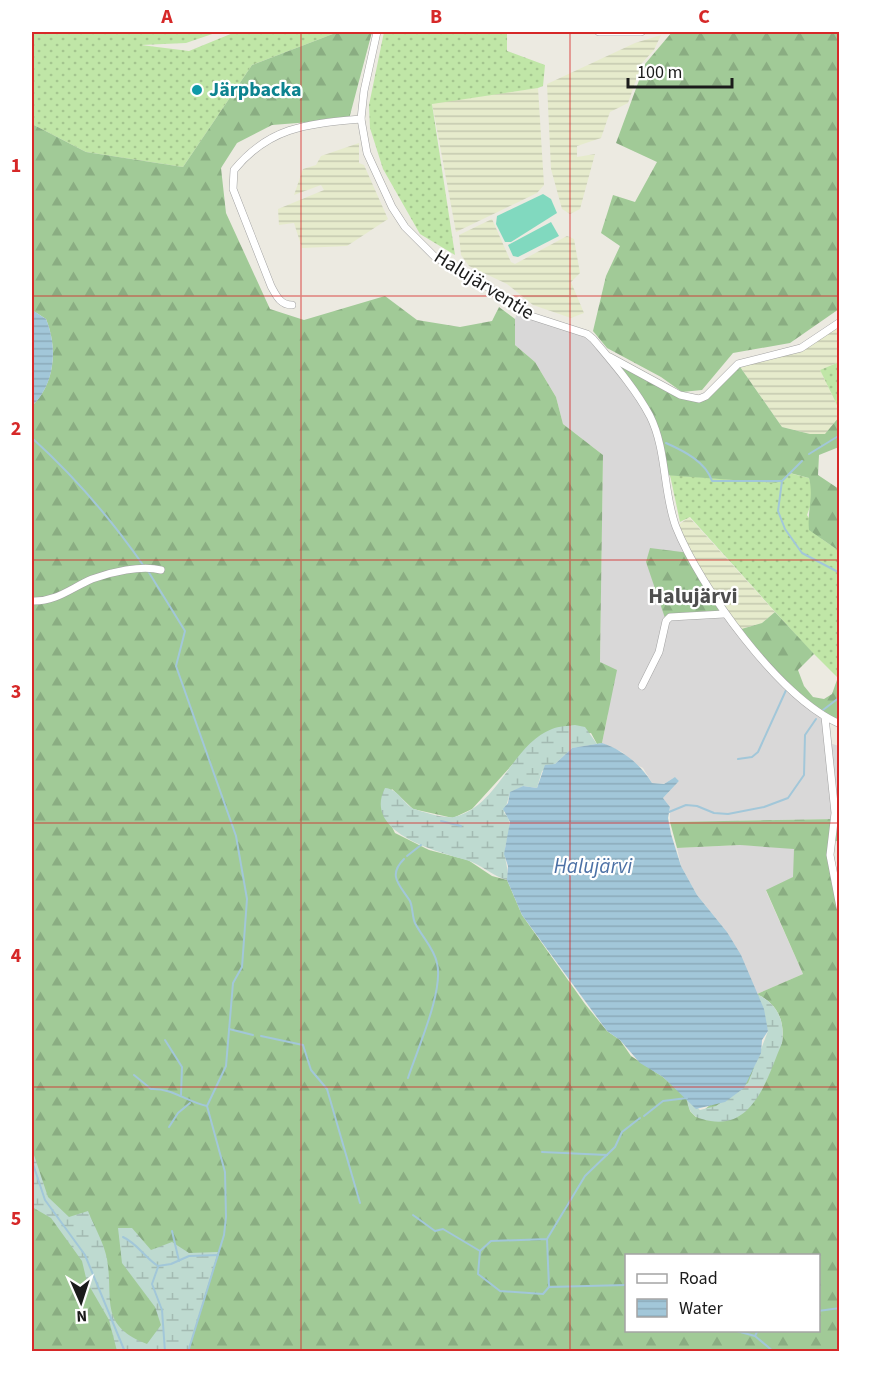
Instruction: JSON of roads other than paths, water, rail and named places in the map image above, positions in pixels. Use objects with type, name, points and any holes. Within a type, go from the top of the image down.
[{"type":"street","name":"Halujärventie","points":[[377,32],[364,91],[361,119],[367,153],[378,179],[405,227],[435,258],[486,285],[528,315],[587,334],[607,355],[651,418],[676,527],[724,614],[735,630],[780,677],[825,717],[840,724]]},
{"type":"street","points":[[599,32],[641,32]]},
{"type":"street","points":[[292,305],[287,305],[277,297],[271,286],[233,189],[234,170],[254,148],[294,127],[361,119]]},
{"type":"street","points":[[607,355],[680,395],[699,399],[706,396],[738,364],[801,348],[840,322]]},
{"type":"street","points":[[32,601],[59,597],[93,579],[120,572],[154,568],[160,570]]},
{"type":"street","points":[[642,686],[659,652],[666,621],[670,617],[724,614]]},
{"type":"street","points":[[825,717],[835,813],[830,855],[833,884],[840,907]]},
{"type":"water","points":[[32,310],[46,319],[53,353],[46,387],[32,406]]},
{"type":"water","name":"Halujärvi","points":[[602,743],[631,759],[652,783],[664,784],[675,777],[679,781],[663,798],[670,807],[668,818],[681,866],[697,895],[727,932],[741,955],[764,1009],[768,1031],[762,1040],[761,1053],[744,1088],[725,1102],[696,1109],[663,1077],[640,1063],[620,1040],[607,1031],[522,915],[507,880],[508,866],[504,854],[510,822],[503,809],[508,803],[510,792],[523,786],[537,788],[545,765],[555,764],[572,748]]},
{"type":"waterway","points":[[809,454],[840,435]]},
{"type":"waterway","points":[[32,438],[91,498],[143,565]]},
{"type":"waterway","points":[[666,443],[700,463],[712,481],[782,481]]},
{"type":"waterway","points":[[802,461],[782,481],[778,511],[785,529],[802,553],[840,573]]},
{"type":"waterway","points":[[148,571],[185,631],[176,666],[236,836],[247,899],[242,967],[233,983],[226,1066],[207,1106],[225,1172],[224,1235],[188,1352]]},
{"type":"waterway","points":[[738,759],[752,757],[758,752],[787,688]]},
{"type":"waterway","points":[[823,710],[840,697]]},
{"type":"waterway","points":[[669,812],[686,805],[697,806],[714,813],[728,814],[764,807],[788,798],[804,775],[805,735],[816,719]]},
{"type":"waterway","points":[[441,821],[461,826]]},
{"type":"waterway","points":[[407,856],[421,845]]},
{"type":"waterway","points":[[404,859],[396,870],[397,880],[410,901],[415,923],[433,952],[438,975],[433,1004],[408,1078]]},
{"type":"waterway","points":[[229,1029],[253,1035]]},
{"type":"waterway","points":[[261,1036],[303,1045],[311,1070],[327,1089],[360,1203]]},
{"type":"waterway","points":[[165,1040],[182,1067],[181,1095]]},
{"type":"waterway","points":[[134,1075],[151,1089],[173,1093],[207,1106]]},
{"type":"waterway","points":[[644,1116],[663,1101],[687,1098]]},
{"type":"waterway","points":[[169,1127],[178,1113],[190,1103]]},
{"type":"waterway","points":[[547,1239],[491,1241],[480,1251],[478,1274],[500,1291],[543,1294],[549,1287],[547,1239],[585,1176],[615,1147],[622,1132],[640,1118]]},
{"type":"waterway","points":[[542,1152],[607,1155]]},
{"type":"waterway","points":[[32,1161],[45,1200],[85,1255],[125,1352]]},
{"type":"waterway","points":[[413,1215],[435,1231],[443,1229],[480,1251]]},
{"type":"waterway","points":[[172,1231],[179,1261]]},
{"type":"waterway","points":[[123,1237],[158,1266],[171,1264],[189,1256],[218,1255]]},
{"type":"waterway","points":[[158,1267],[152,1284],[162,1310],[165,1352]]},
{"type":"waterway","points":[[549,1287],[625,1285]]},
{"type":"waterway","points":[[820,1311],[840,1308]]},
{"type":"waterway","points":[[740,1332],[755,1336],[774,1352]]},
{"type":"waterway","points":[[755,1336],[757,1332]]},
{"type":"place","name":"Järpbacka","points":[[197,90]]},
{"type":"district","name":"Halujärvi","points":[[693,596]]}]
